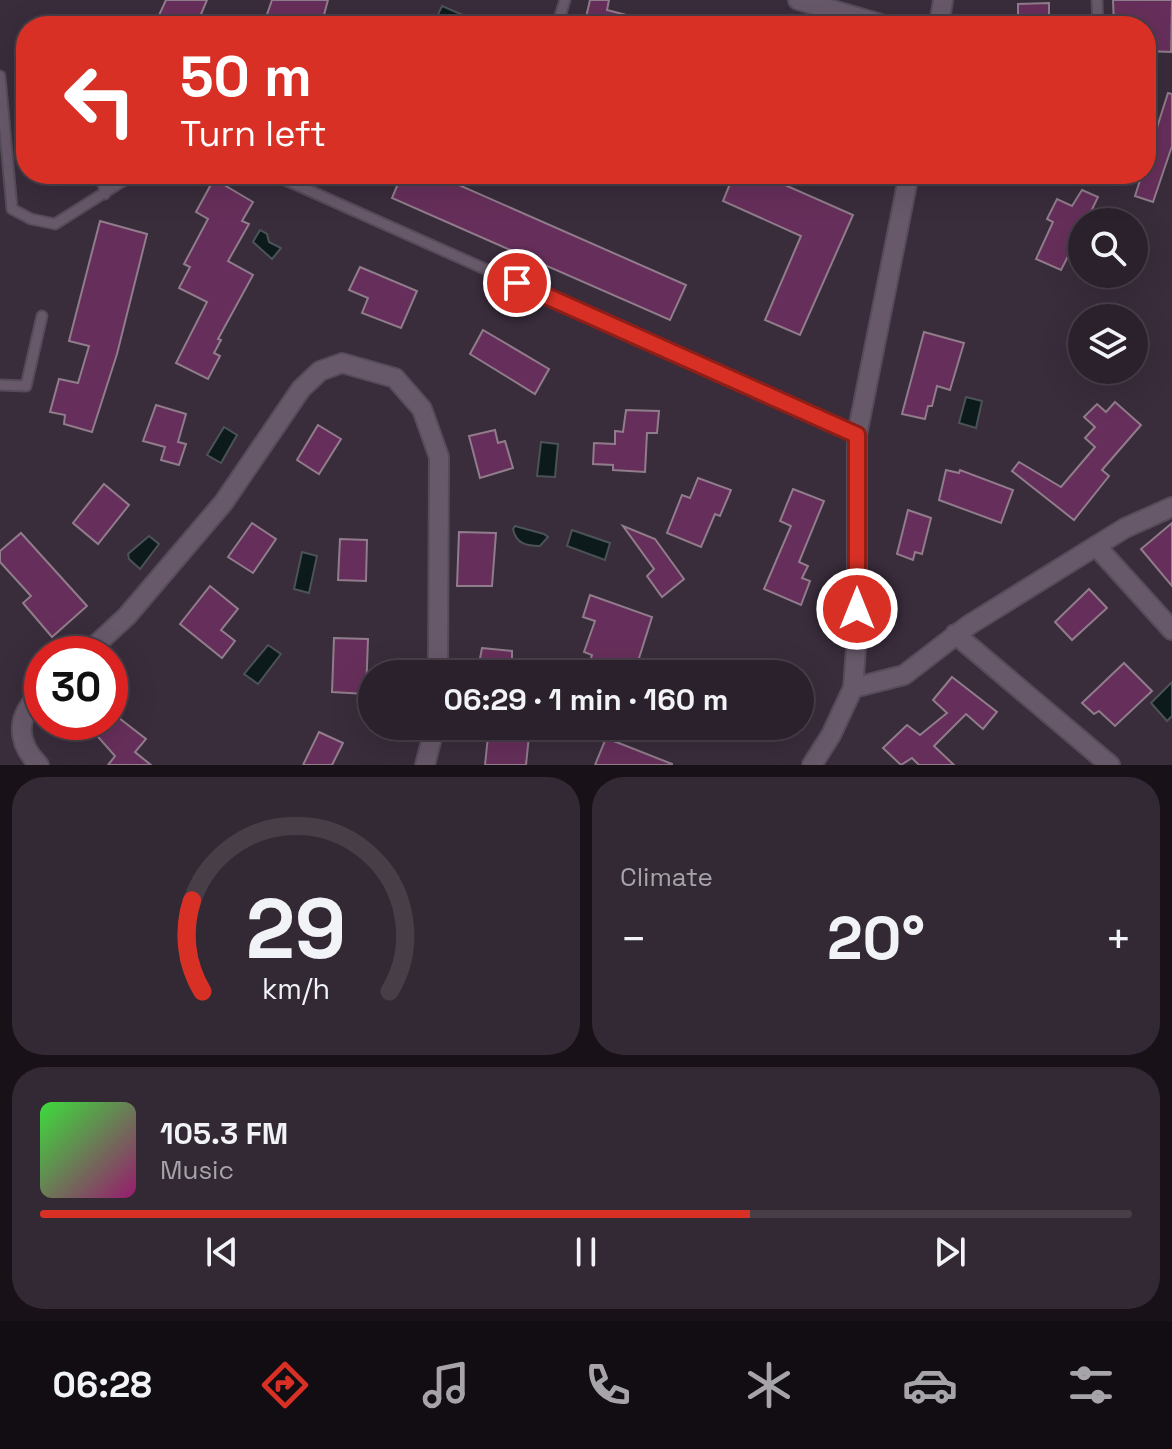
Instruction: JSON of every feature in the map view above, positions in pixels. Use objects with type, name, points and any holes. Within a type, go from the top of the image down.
[{"type":"street","points":[[798,0],[853,16]]},
{"type":"street","points":[[812,765],[831,735],[853,688],[857,636],[857,435],[907,184]]},
{"type":"street","points":[[105,636],[127,616],[224,502],[301,389],[320,371],[342,363],[395,378],[422,409],[439,457],[438,660]]},
{"type":"street","points":[[853,688],[904,675],[955,634],[1125,528],[1172,507]]},
{"type":"street","points":[[1096,546],[1172,630]]},
{"type":"street","points":[[955,634],[1110,765]]},
{"type":"street","points":[[24,718],[21,738],[27,753],[39,765]]},
{"type":"street","points":[[425,765],[431,740]]},
{"type":"lane","points":[[0,76],[12,209],[31,219],[55,224],[120,184]]},
{"type":"lane","points":[[104,184],[105,194]]},
{"type":"lane","points":[[294,184],[857,435]]},
{"type":"lane","points":[[0,385],[26,386],[42,316]]},
{"type":"shaded area","points":[[442,6],[465,16],[437,16]]},
{"type":"shaded area","points":[[260,230],[267,234],[269,242],[281,248],[272,259],[253,242]]},
{"type":"shaded area","points":[[966,397],[982,401],[976,428],[959,423]]},
{"type":"shaded area","points":[[224,427],[237,435],[221,463],[207,455]]},
{"type":"shaded area","points":[[541,442],[558,444],[555,477],[537,476]]},
{"type":"shaded area","points":[[515,526],[548,537],[540,546],[527,545],[517,538],[513,529]]},
{"type":"shaded area","points":[[572,530],[610,543],[605,560],[567,546]]},
{"type":"shaded area","points":[[149,536],[159,544],[140,569],[128,554]]},
{"type":"shaded area","points":[[302,552],[317,556],[309,593],[294,589]]},
{"type":"shaded area","points":[[268,645],[281,654],[258,684],[244,674]]},
{"type":"shaded area","points":[[1172,682],[1172,716],[1167,721],[1151,703]]},
{"type":"building","points":[[166,0],[207,0],[200,16],[159,16]]},
{"type":"building","points":[[272,0],[328,0],[324,16],[266,16]]},
{"type":"building","points":[[590,0],[609,0],[607,10],[630,16],[586,16]]},
{"type":"building","points":[[1113,0],[1172,0],[1171,52],[1156,51],[1156,16],[1114,16]]},
{"type":"building","points":[[1049,3],[1049,16],[1018,16],[1018,4]]},
{"type":"building","points":[[1168,93],[1172,94],[1172,146],[1153,202],[1135,196],[1139,184],[1156,184],[1156,131]]},
{"type":"building","points":[[211,184],[222,184],[253,202],[242,221],[249,224],[228,261],[253,275],[218,339],[221,340],[214,353],[220,356],[208,379],[176,363],[207,302],[179,288],[190,267],[184,264],[208,219],[196,212]]},
{"type":"building","points":[[398,184],[457,184],[686,285],[670,320],[392,198]]},
{"type":"building","points":[[730,184],[783,184],[853,215],[800,335],[765,320],[801,236],[723,201]]},
{"type":"building","points":[[1082,190],[1098,197],[1093,208],[1068,208],[1068,256],[1061,270],[1036,259],[1053,222],[1047,219],[1057,199],[1072,206]]},
{"type":"building","points":[[100,221],[147,234],[117,354],[92,432],[64,424],[65,415],[50,412],[59,379],[78,383],[89,346],[69,341]]},
{"type":"building","points":[[360,267],[417,291],[401,328],[362,313],[368,298],[349,290]]},
{"type":"building","points":[[483,330],[549,369],[535,394],[470,354]]},
{"type":"building","points":[[924,332],[964,343],[950,390],[937,386],[925,419],[902,414]]},
{"type":"building","points":[[1115,402],[1141,425],[1102,470],[1109,476],[1074,520],[1012,471],[1019,462],[1061,487],[1095,447],[1085,438],[1095,427],[1084,417],[1097,404],[1106,412]]},
{"type":"building","points":[[156,405],[186,414],[178,442],[186,444],[179,465],[161,460],[165,447],[143,441]]},
{"type":"building","points":[[626,410],[659,411],[657,433],[647,433],[645,472],[613,470],[613,465],[593,464],[594,443],[615,444],[615,431],[623,432]]},
{"type":"building","points":[[318,425],[341,439],[319,474],[297,460]]},
{"type":"building","points":[[495,430],[498,443],[505,441],[513,468],[480,478],[469,436]]},
{"type":"building","points":[[946,470],[959,473],[960,470],[1013,490],[1001,523],[939,500]]},
{"type":"building","points":[[698,478],[731,490],[720,516],[715,514],[701,547],[667,533],[682,495],[690,498]]},
{"type":"building","points":[[104,484],[129,505],[98,544],[73,523]]},
{"type":"building","points":[[793,489],[824,501],[799,562],[808,566],[802,578],[810,581],[801,605],[764,589],[791,526],[780,521]]},
{"type":"building","points":[[908,510],[931,518],[922,554],[915,552],[913,560],[897,554]]},
{"type":"building","points":[[252,523],[276,539],[253,573],[228,557]]},
{"type":"building","points":[[1172,523],[1172,586],[1141,549]]},
{"type":"building","points":[[623,526],[655,539],[684,579],[662,597],[647,576],[654,569]]},
{"type":"building","points":[[459,532],[496,533],[492,586],[457,586]]},
{"type":"building","points":[[21,533],[87,606],[51,636],[23,603],[31,596],[0,562],[0,551]]},
{"type":"building","points":[[340,539],[367,540],[366,581],[338,580]]},
{"type":"building","points":[[210,586],[238,609],[221,630],[235,641],[222,658],[180,624]]},
{"type":"building","points":[[1089,589],[1107,608],[1072,640],[1055,622]]},
{"type":"building","points":[[590,595],[652,617],[638,660],[590,660],[592,655],[584,652],[595,621],[583,617]]},
{"type":"building","points":[[334,638],[368,639],[367,660],[358,660],[358,694],[332,692]]},
{"type":"building","points":[[482,648],[512,651],[512,660],[480,660]]},
{"type":"building","points":[[1124,663],[1152,691],[1115,726],[1099,711],[1094,714],[1082,703]]},
{"type":"building","points":[[952,677],[997,712],[983,729],[966,714],[934,746],[954,765],[919,765],[912,758],[901,765],[883,748],[907,725],[920,735],[947,713],[933,700]]},
{"type":"building","points":[[128,725],[146,739],[135,752],[151,765],[108,765],[115,756],[101,740],[128,740]]},
{"type":"building","points":[[319,732],[343,743],[332,765],[303,765]]},
{"type":"building","points":[[488,740],[529,740],[526,765],[485,765]]},
{"type":"building","points":[[605,740],[672,764],[672,765],[595,765]]},
{"type":"route","points":[[517,283],[857,435],[857,609]]}]
